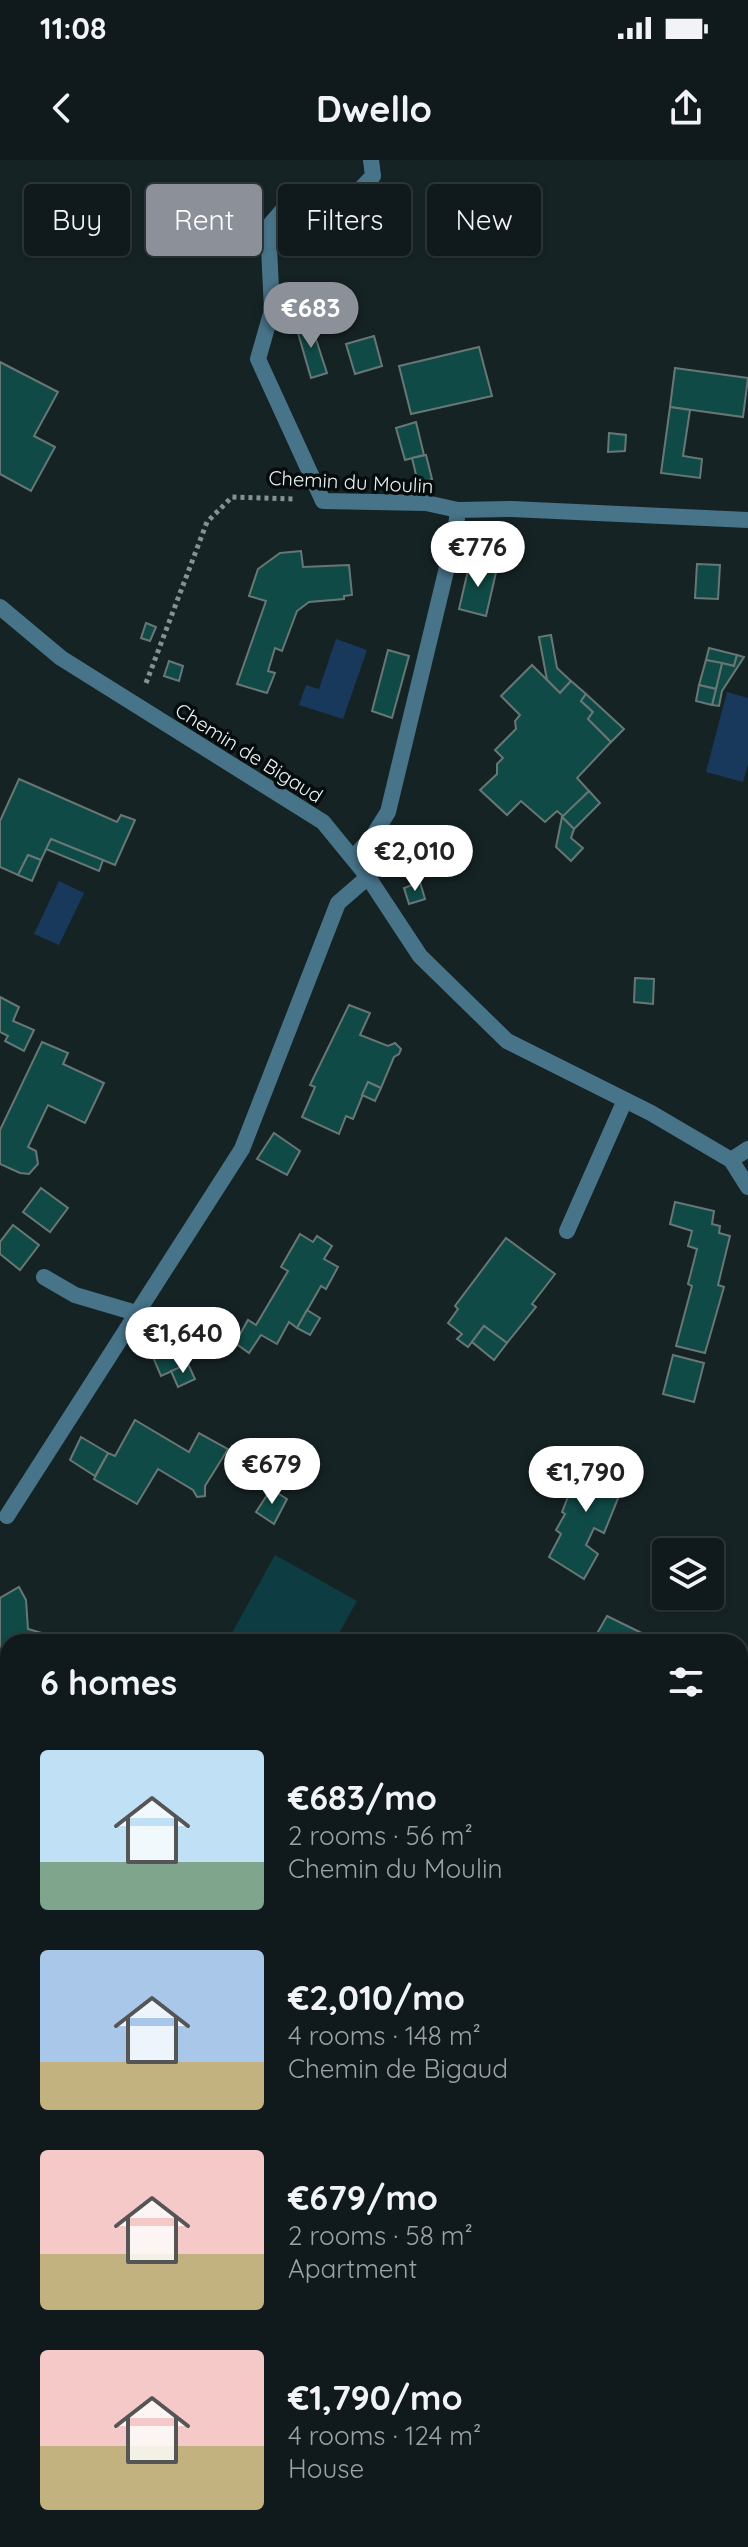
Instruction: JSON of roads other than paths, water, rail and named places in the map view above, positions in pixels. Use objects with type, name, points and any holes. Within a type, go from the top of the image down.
[{"type":"street","name":"Chemin du Moulin","points":[[371,160],[373,176],[345,205],[288,204],[268,227],[272,310],[258,359],[323,501],[426,503],[458,510],[512,509],[748,520]]},
{"type":"street","points":[[353,858],[373,836],[388,812],[455,534],[458,510]]},
{"type":"street","name":"Chemin de Bigaud","points":[[0,607],[61,658],[323,822],[368,877],[420,956],[507,1041],[625,1100],[731,1160],[748,1187]]},
{"type":"street","points":[[7,1516],[242,1149],[338,903],[368,877]]},
{"type":"street","points":[[567,1231],[625,1100]]},
{"type":"street","points":[[731,1160],[748,1149]]},
{"type":"street","points":[[44,1277],[75,1295],[136,1313]]}]
